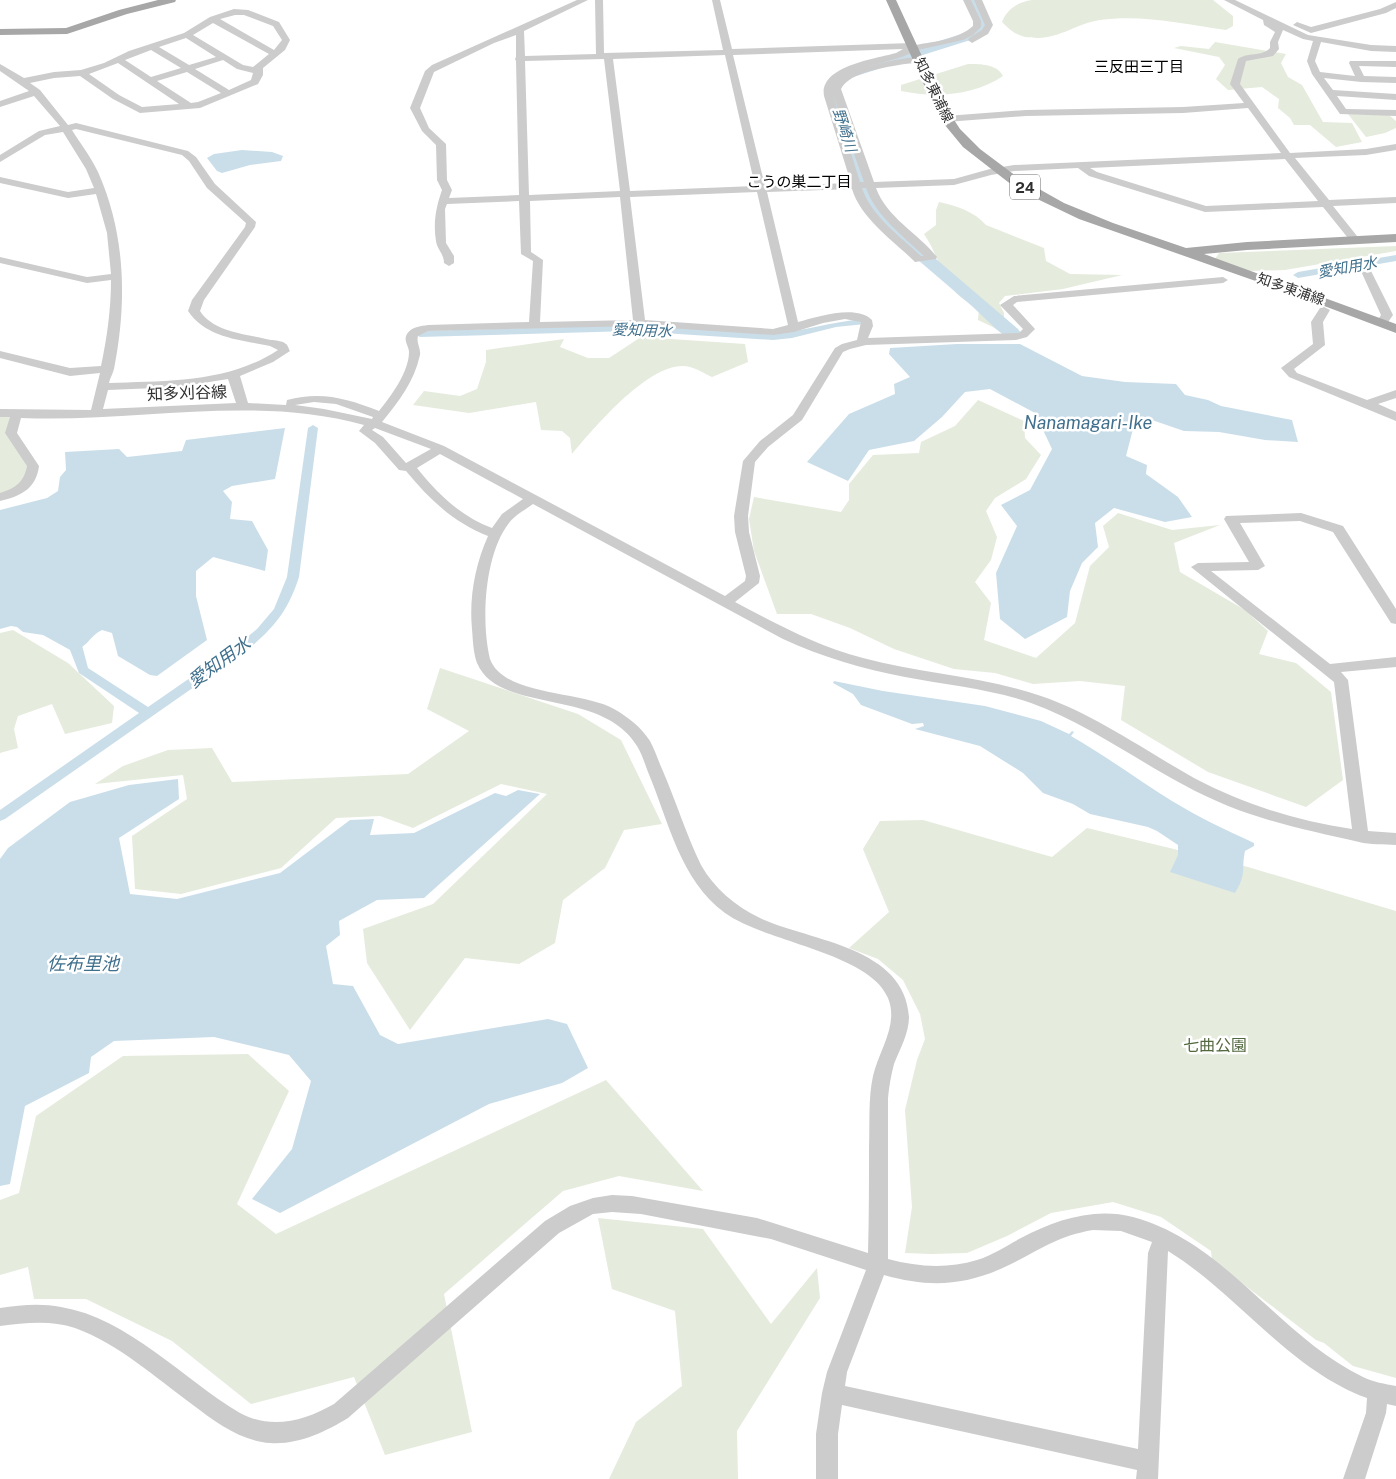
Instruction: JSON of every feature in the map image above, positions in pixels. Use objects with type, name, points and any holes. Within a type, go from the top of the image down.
[{"type":"main road","points":[[0,32],[67,31],[123,12],[171,0]]},
{"type":"main road","name":"知多東浦線","points":[[891,0],[946,118],[964,142],[999,170],[1040,198],[1073,213],[1139,238],[1337,304],[1396,329]]},
{"type":"main road","name":"知多東浦線","points":[[1186,253],[1223,247],[1396,238]]},
{"type":"street","points":[[449,263],[449,256],[441,243],[440,209],[447,190],[442,180],[441,144],[425,129],[415,108],[430,71],[491,41],[520,31],[584,0]]},
{"type":"street","points":[[599,0],[604,56],[625,195],[640,317],[638,323]]},
{"type":"street","points":[[716,0],[794,329]]},
{"type":"street","points":[[861,185],[873,195],[882,208],[932,257],[919,260],[869,210],[861,185],[836,89],[843,79],[852,75],[898,62],[916,53],[959,38],[974,30],[977,27],[977,21],[966,0]]},
{"type":"street","points":[[519,59],[728,52],[916,53],[971,40],[985,32],[989,25],[988,20],[977,0]]},
{"type":"street","points":[[1228,0],[1299,35],[1358,46],[1396,49]]},
{"type":"street","points":[[1237,0],[1246,5],[1246,8],[1311,30],[1383,11],[1396,5]]},
{"type":"street","points":[[24,81],[54,75],[82,73],[107,65],[117,59],[187,35],[232,9],[256,15],[276,24],[286,40],[282,48],[258,67],[255,82],[200,105],[140,110],[116,97],[82,73]]},
{"type":"street","points":[[213,19],[274,54]]},
{"type":"street","points":[[1267,19],[1267,23],[1280,31],[1274,42],[1275,49],[1270,54],[1242,59],[1235,84],[1287,156],[1356,241]]},
{"type":"street","points":[[520,31],[519,59],[526,254],[538,260],[534,326]]},
{"type":"street","points":[[187,35],[240,67],[258,71]]},
{"type":"street","points":[[1318,39],[1311,61],[1317,74],[1343,112],[1396,113]]},
{"type":"street","points":[[1384,49],[1396,39]]},
{"type":"street","points":[[1358,46],[1353,55],[1354,63],[1361,79]]},
{"type":"street","points":[[153,47],[228,94]]},
{"type":"street","points":[[148,81],[224,57]]},
{"type":"street","points":[[117,59],[189,106]]},
{"type":"street","points":[[1354,63],[1396,64]]},
{"type":"street","points":[[0,67],[24,81],[36,92],[65,128],[93,173],[107,210],[115,246],[118,276],[116,323],[108,369],[96,414]]},
{"type":"street","points":[[1317,74],[1361,79],[1396,80]]},
{"type":"street","points":[[0,104],[36,92]]},
{"type":"street","points":[[1330,93],[1396,97]]},
{"type":"street","points":[[946,118],[1026,113],[1183,110],[1251,105]]},
{"type":"street","points":[[0,159],[42,133],[82,126],[185,153],[193,159],[211,186],[249,218],[251,222],[250,227],[198,300],[194,311],[201,322],[208,326],[244,337],[274,343],[282,346],[284,351],[234,375],[198,382],[103,387]]},
{"type":"street","points":[[444,201],[954,182],[1014,168],[1366,152],[1396,147]]},
{"type":"street","points":[[1080,164],[1093,174],[1205,209],[1396,200]]},
{"type":"street","points":[[0,180],[68,195],[100,190]]},
{"type":"street","points":[[0,260],[87,280],[118,276]]},
{"type":"street","points":[[1365,269],[1386,314],[1386,318],[1382,323]]},
{"type":"street","points":[[726,602],[752,583],[753,576],[742,532],[741,516],[749,461],[764,444],[798,417],[838,350],[846,346],[866,342],[1016,337],[1023,335],[1029,329],[1006,305],[1008,301],[1014,299],[1222,280]]},
{"type":"street","points":[[1324,310],[1317,322],[1319,344],[1287,368],[1293,375],[1396,417]]},
{"type":"street","points":[[440,449],[410,466],[402,467],[379,440],[365,431],[399,394],[407,379],[415,352],[411,340],[412,335],[416,331],[428,328],[638,323],[763,332],[794,329],[845,315],[859,315],[866,320],[867,326],[862,339]]},
{"type":"street","points":[[0,354],[70,372],[108,369]]},
{"type":"street","points":[[234,375],[234,383],[242,402],[242,407]]},
{"type":"street","points":[[1367,404],[1396,394]]},
{"type":"street","name":"知多刈谷線","points":[[0,413],[18,415],[96,414],[242,407],[285,408],[327,413],[375,422],[408,434],[440,449],[788,636],[836,656],[884,668],[998,689],[1035,700],[1096,727],[1191,782],[1223,798],[1322,831],[1361,837],[1396,839]]},
{"type":"street","points":[[0,497],[16,492],[28,484],[32,478],[33,466],[11,433],[13,421],[18,415]]},
{"type":"street","points":[[410,466],[434,497],[446,508],[460,518],[495,534]]},
{"type":"street","points":[[532,499],[507,517],[495,534],[480,592],[479,630],[482,654],[487,668],[502,681],[511,685],[538,694],[579,701],[602,708],[622,720],[644,744],[693,868],[716,897],[747,919],[864,962],[880,974],[892,988],[899,1002],[900,1017],[883,1072],[879,1098],[878,1264],[843,1351],[832,1393],[827,1434],[827,1479]]},
{"type":"street","points":[[1361,837],[1341,680],[1198,567],[1258,566],[1231,519],[1301,518],[1338,529],[1396,620]]},
{"type":"street","points":[[1327,669],[1396,662]]},
{"type":"street","points":[[0,1317],[20,1314],[54,1314],[83,1322],[118,1340],[222,1415],[244,1426],[268,1433],[298,1430],[325,1421],[341,1411],[552,1227],[572,1214],[591,1206],[611,1203],[642,1205],[781,1232],[878,1264],[928,1275],[966,1272],[996,1262],[1050,1234],[1077,1224],[1121,1222],[1163,1237],[1188,1250],[1312,1357],[1357,1385],[1387,1394],[1376,1413],[1354,1479]]},
{"type":"street","points":[[832,1393],[1147,1470],[1158,1253],[1163,1237]]},
{"type":"green space","points":[[1032,0],[1213,0],[1233,16],[1233,26],[1226,30],[1163,20],[1116,18],[1084,24],[1054,36],[1026,37],[1014,32],[1002,22],[1007,13],[1014,7],[1022,2]]},
{"type":"green space","points":[[1215,42],[1286,54],[1281,63],[1288,77],[1302,85],[1323,122],[1352,123],[1362,142],[1336,147],[1310,125],[1294,125],[1290,118],[1278,108],[1279,99],[1262,87],[1228,90],[1216,79],[1225,65],[1219,57],[1174,48],[1181,46],[1209,49]]},
{"type":"green space","points":[[968,64],[993,67],[1003,76],[979,88],[954,94],[941,95],[901,91],[901,85]]},
{"type":"green space","points":[[1348,114],[1389,115],[1396,121],[1396,128],[1385,133],[1366,137]]},
{"type":"green space","points":[[939,202],[964,210],[976,216],[986,225],[1044,248],[1046,261],[1070,274],[1122,275],[1063,289],[1005,296],[999,303],[1004,313],[1004,320],[997,329],[978,320],[979,308],[956,293],[944,276],[931,245],[924,234],[936,225],[936,210]]},
{"type":"green space","points":[[1396,246],[1396,251],[1285,270],[1247,271],[1215,259],[1219,253]]},
{"type":"green space","points":[[641,337],[745,344],[748,362],[712,377],[690,367],[675,367],[659,373],[642,383],[625,397],[609,412],[572,454],[570,438],[562,431],[541,430],[536,402],[469,413],[413,405],[424,391],[460,396],[477,389],[486,362],[486,350],[564,339],[560,347],[588,358],[609,358]]},
{"type":"green space","points":[[978,400],[1024,421],[1025,438],[1041,455],[1026,479],[995,498],[986,511],[997,537],[991,560],[975,582],[991,603],[984,640],[1036,658],[1075,623],[1090,566],[1109,547],[1103,526],[1118,513],[1172,530],[1220,525],[1174,543],[1180,572],[1245,610],[1268,631],[1259,654],[1296,663],[1331,692],[1343,780],[1306,807],[1208,772],[1121,720],[1125,686],[1080,681],[1033,684],[995,673],[954,669],[894,649],[850,628],[811,614],[777,614],[754,551],[749,519],[754,497],[841,512],[849,500],[849,484],[873,455],[919,453],[921,442],[955,426]]},
{"type":"green space","points":[[0,413],[17,415],[13,421],[18,444],[32,478],[0,497]]},
{"type":"green space","points":[[13,630],[68,663],[114,706],[112,723],[65,734],[52,704],[18,716],[14,729],[18,748],[0,753],[0,633]]},
{"type":"green space","points":[[440,668],[578,714],[621,740],[662,824],[624,830],[605,868],[563,900],[555,943],[519,964],[465,958],[410,1030],[367,963],[363,929],[433,904],[547,794],[501,784],[413,828],[380,816],[336,818],[281,868],[181,894],[135,889],[132,836],[187,799],[183,775],[95,784],[123,766],[168,750],[212,748],[232,782],[408,774],[469,731],[427,709]]},
{"type":"green space","name":"七曲公園","points":[[923,820],[1052,857],[1087,828],[1248,867],[1396,911],[1396,1378],[1353,1366],[1212,1260],[1211,1251],[1161,1217],[1113,1202],[1051,1213],[1007,1236],[967,1253],[905,1253],[912,1207],[905,1110],[917,1060],[925,1039],[920,1014],[903,980],[878,959],[849,948],[889,912],[863,849],[880,821]]},
{"type":"green space","points":[[248,1054],[289,1091],[237,1204],[276,1234],[606,1080],[703,1191],[619,1176],[563,1191],[444,1294],[472,1432],[385,1455],[354,1377],[251,1404],[172,1341],[86,1299],[34,1299],[28,1267],[0,1275],[0,1200],[19,1193],[36,1116],[123,1056]]},
{"type":"green space","points":[[598,1218],[703,1229],[771,1324],[817,1268],[820,1298],[737,1431],[738,1479],[609,1479],[636,1422],[682,1386],[675,1311],[612,1289]]},
{"type":"water","points":[[242,150],[272,152],[283,156],[281,161],[250,165],[222,173],[217,171],[207,158],[214,154]]},
{"type":"water","name":"Nanamagari-Ike","points":[[957,344],[1020,344],[1082,376],[1125,382],[1176,384],[1185,395],[1208,400],[1221,406],[1292,420],[1298,442],[1265,440],[1219,432],[1184,431],[1152,420],[1133,429],[1126,456],[1147,465],[1146,474],[1178,497],[1192,517],[1165,522],[1114,508],[1095,523],[1098,547],[1082,563],[1070,591],[1067,617],[1025,639],[1000,619],[996,573],[1017,526],[1001,505],[1030,490],[1052,449],[1035,413],[990,389],[965,392],[942,417],[914,441],[869,450],[848,481],[807,462],[849,414],[895,394],[894,384],[910,377],[889,354],[890,348]]},
{"type":"water","points":[[285,428],[275,479],[232,486],[223,491],[232,502],[230,519],[252,521],[268,550],[265,571],[213,557],[196,571],[196,596],[207,640],[157,676],[150,675],[118,656],[112,633],[102,630],[94,635],[85,645],[72,651],[43,635],[23,632],[17,627],[11,626],[0,629],[0,510],[47,498],[58,491],[60,477],[66,470],[65,452],[119,449],[127,457],[182,451],[186,440]]},
{"type":"water","points":[[834,681],[883,691],[985,706],[1041,721],[1069,734],[1072,731],[1074,732],[1071,736],[1172,801],[1254,843],[1254,846],[1245,851],[1239,887],[1235,893],[1170,872],[1178,855],[1178,845],[1157,831],[1148,827],[1090,814],[1073,804],[1043,793],[1023,773],[980,746],[915,729],[924,726],[923,723],[912,724],[861,705],[853,694],[833,683]]},
{"type":"water","name":"佐布里池","points":[[178,779],[179,799],[119,838],[130,894],[177,899],[280,873],[350,820],[374,819],[370,835],[414,833],[495,793],[506,796],[518,790],[540,794],[424,898],[377,900],[339,921],[340,935],[326,946],[333,984],[353,986],[380,1035],[398,1044],[548,1019],[567,1024],[588,1068],[562,1083],[489,1104],[280,1213],[252,1199],[292,1149],[311,1081],[289,1055],[214,1037],[114,1041],[91,1057],[89,1073],[25,1106],[10,1184],[0,1186],[0,859],[8,848],[70,802],[129,785]]},
{"type":"waterway","name":"野崎川","points":[[972,0],[983,22],[980,30],[975,34],[848,74],[834,82],[832,91],[866,195],[876,209],[916,251],[1012,333]]},
{"type":"waterway","name":"愛知用水","points":[[1298,275],[1396,258]]},
{"type":"waterway","name":"愛知用水","points":[[420,334],[631,328],[773,337],[792,335],[836,324],[862,322]]},
{"type":"waterway","name":"愛知用水","points":[[0,816],[243,647],[262,632],[275,617],[285,600],[293,577],[313,428]]},
{"type":"waterway","points":[[73,634],[83,670],[120,693],[147,713]]},
{"type":"district","name":"三反田三丁目","points":[[1139,66]]},
{"type":"district","name":"こうの巣二丁目","points":[[799,181]]}]
